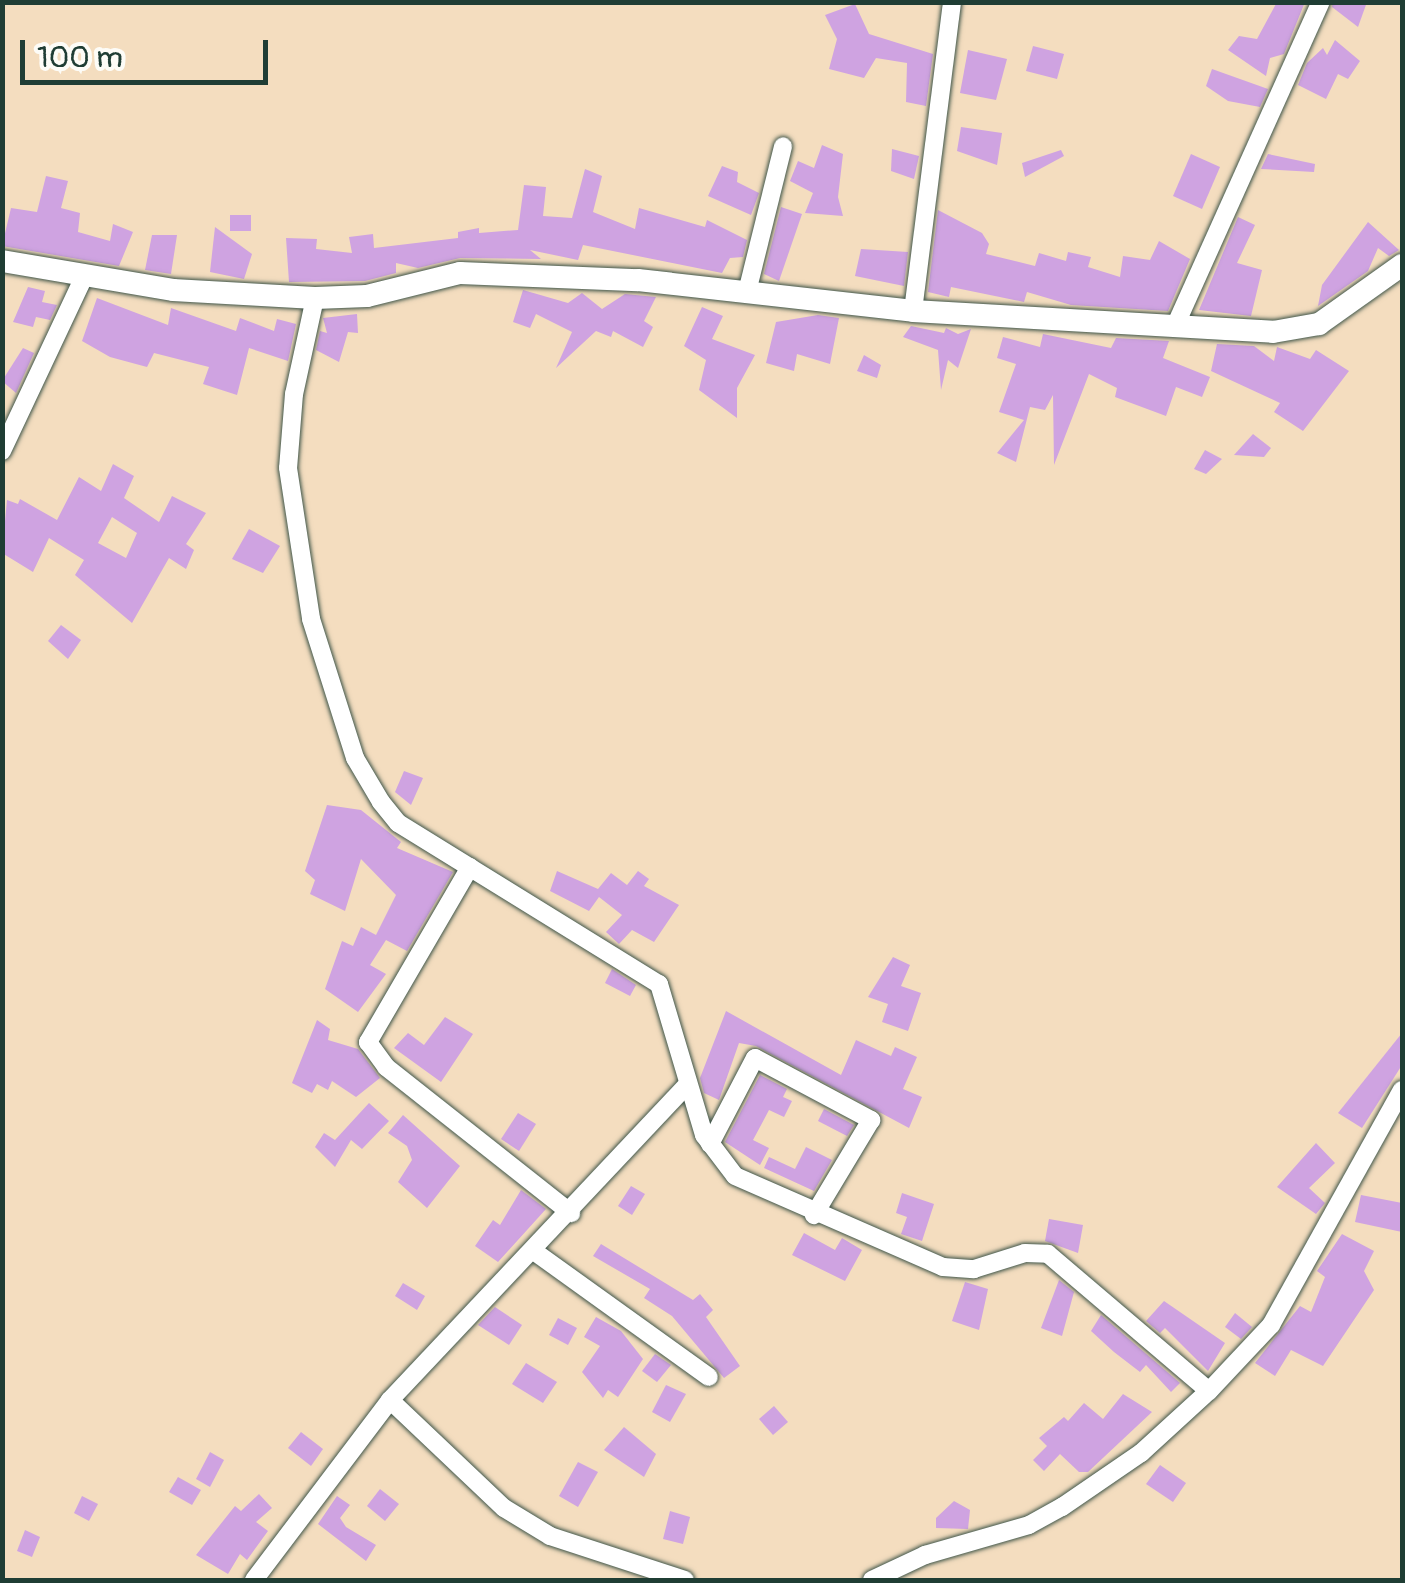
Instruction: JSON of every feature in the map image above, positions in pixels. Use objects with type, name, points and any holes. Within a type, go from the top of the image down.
[{"type":"street","points":[[913,310],[952,2]]},
{"type":"street","points":[[1176,324],[1321,2]]},
{"type":"street","points":[[747,292],[783,146]]},
{"type":"street","points":[[2,261],[173,290],[315,298],[366,296],[460,273],[638,280],[913,310],[1297,332],[1348,308],[1402,264]]},
{"type":"street","points":[[2,450],[85,275]]},
{"type":"street","points":[[315,298],[294,394],[288,468],[310,619],[355,758],[398,823],[660,984],[676,1025],[687,1085],[710,1144],[734,1176],[814,1215],[959,1270],[1048,1254],[1209,1391]]},
{"type":"street","points":[[470,867],[368,1042],[401,1080],[571,1213]]},
{"type":"street","points":[[710,1144],[755,1058],[871,1120],[814,1215]]},
{"type":"street","points":[[254,1580],[390,1400],[535,1252],[687,1085]]},
{"type":"street","points":[[872,1580],[925,1555],[1029,1525],[1062,1507],[1141,1453],[1209,1391],[1270,1325],[1402,1090]]},
{"type":"street","points":[[535,1252],[708,1377]]},
{"type":"street","points":[[390,1400],[504,1508],[550,1536],[684,1580]]},
{"type":"building","points":[[1277,2],[1305,2],[1284,54],[1270,58],[1266,76],[1228,50],[1239,36],[1257,39]]},
{"type":"building","points":[[1333,2],[1367,2],[1358,27],[1332,7]]},
{"type":"building","points":[[855,4],[869,34],[933,54],[926,106],[906,102],[907,63],[876,58],[864,78],[829,69],[837,39],[825,15]]},
{"type":"building","points":[[1335,40],[1360,61],[1348,79],[1338,74],[1326,99],[1298,85],[1307,63],[1323,48],[1327,55]]},
{"type":"building","points":[[1033,46],[1064,54],[1057,79],[1026,71]]},
{"type":"building","points":[[968,50],[1007,59],[996,100],[960,93]]},
{"type":"building","points":[[1212,69],[1268,89],[1260,107],[1228,101],[1206,86]]},
{"type":"building","points":[[961,127],[1002,133],[997,165],[957,151]]},
{"type":"building","points":[[822,145],[843,154],[838,197],[843,216],[805,213],[813,193],[790,181],[798,161],[814,168]]},
{"type":"building","points":[[892,149],[919,156],[914,179],[891,171]]},
{"type":"building","points":[[1061,150],[1064,156],[1025,177],[1022,163]]},
{"type":"building","points":[[1191,154],[1220,167],[1202,209],[1173,196]]},
{"type":"building","points":[[1268,154],[1315,164],[1314,172],[1261,169]]},
{"type":"building","points":[[722,166],[738,172],[737,182],[759,193],[751,215],[708,196]]},
{"type":"building","points":[[585,169],[602,176],[593,212],[635,229],[639,208],[705,227],[707,220],[747,240],[743,257],[730,258],[722,273],[583,245],[578,260],[530,250],[541,259],[460,258],[418,268],[396,263],[396,273],[365,281],[289,282],[286,238],[317,239],[316,249],[352,253],[349,237],[373,234],[374,248],[458,238],[458,232],[479,228],[479,233],[518,230],[524,185],[546,187],[543,216],[572,218]]},
{"type":"building","points":[[46,176],[68,181],[61,208],[80,213],[78,232],[110,241],[113,224],[133,232],[119,266],[2,246],[11,208],[37,212]]},
{"type":"building","points":[[781,207],[802,214],[779,281],[764,274]]},
{"type":"building","points":[[938,210],[982,233],[989,244],[986,254],[1035,266],[1039,253],[1066,261],[1068,252],[1091,257],[1088,267],[1120,277],[1123,256],[1150,260],[1159,241],[1190,259],[1168,311],[1071,305],[1027,292],[1024,302],[951,287],[949,297],[928,292]]},
{"type":"building","points":[[230,215],[251,215],[251,231],[230,231]]},
{"type":"building","points":[[1238,217],[1255,225],[1237,263],[1262,270],[1251,316],[1199,310]]},
{"type":"building","points":[[1368,222],[1399,250],[1389,256],[1378,248],[1368,271],[1318,306],[1322,285]]},
{"type":"building","points":[[215,227],[252,254],[244,279],[210,272]]},
{"type":"building","points":[[152,235],[177,235],[171,274],[145,270]]},
{"type":"building","points":[[861,249],[908,252],[904,286],[855,276]]},
{"type":"building","points":[[28,287],[45,291],[42,302],[57,305],[50,320],[36,317],[33,327],[13,322]]},
{"type":"building","points":[[523,290],[568,303],[582,293],[602,309],[625,294],[656,297],[644,321],[653,327],[643,347],[613,331],[611,337],[596,331],[556,368],[572,332],[536,314],[530,328],[513,322]]},
{"type":"building","points":[[97,298],[168,325],[171,308],[236,331],[240,318],[274,331],[277,319],[296,324],[288,361],[249,348],[237,395],[203,384],[209,367],[154,353],[147,367],[110,357],[82,341]]},
{"type":"building","points":[[702,307],[723,316],[712,339],[755,355],[737,388],[737,418],[699,390],[706,360],[684,346]]},
{"type":"building","points":[[357,314],[358,333],[348,332],[339,362],[316,350],[320,331],[327,333],[323,318]]},
{"type":"building","points":[[818,315],[839,318],[830,364],[797,354],[794,371],[766,363],[776,322]]},
{"type":"building","points":[[911,326],[944,333],[946,328],[958,334],[971,329],[958,368],[948,360],[941,390],[938,350],[903,337]]},
{"type":"building","points":[[1043,334],[1111,348],[1116,338],[1169,341],[1163,358],[1210,377],[1202,397],[1176,387],[1166,416],[1115,397],[1117,388],[1089,374],[1054,465],[1053,395],[1045,410],[1030,407],[1016,462],[997,453],[1024,420],[999,412],[1016,364],[997,358],[1003,337],[1040,347]]},
{"type":"building","points":[[1217,344],[1254,346],[1274,361],[1277,347],[1310,359],[1316,350],[1349,371],[1303,431],[1274,412],[1280,403],[1211,371]]},
{"type":"building","points":[[23,348],[34,353],[16,393],[2,381]]},
{"type":"building","points":[[864,355],[881,365],[877,378],[857,371]]},
{"type":"building","points":[[1253,434],[1271,448],[1264,457],[1234,455]]},
{"type":"building","points":[[1205,450],[1222,459],[1206,474],[1194,469]]},
{"type":"building","points":[[113,464],[134,476],[124,498],[159,522],[172,496],[206,513],[186,544],[194,550],[186,569],[169,558],[132,623],[75,575],[84,560],[49,538],[33,572],[2,553],[7,500],[18,504],[20,499],[57,520],[79,477],[101,491]],"holes":[[[112,517],[137,533],[126,558],[98,543]]]},
{"type":"building","points":[[249,529],[280,546],[263,573],[232,559]]},
{"type":"building","points":[[61,625],[81,640],[68,659],[48,641]]},
{"type":"building","points":[[404,771],[423,778],[411,805],[395,792]]},
{"type":"building","points":[[327,805],[361,810],[401,842],[397,848],[453,872],[407,951],[386,940],[370,965],[386,974],[358,1012],[325,989],[342,941],[353,946],[361,927],[376,935],[396,895],[361,859],[345,911],[310,894],[315,880],[305,871]]},
{"type":"building","points":[[557,871],[598,889],[611,873],[627,885],[638,871],[649,879],[644,886],[679,905],[654,942],[632,930],[619,944],[606,932],[622,915],[599,897],[589,911],[550,891]]},
{"type":"building","points":[[893,957],[910,965],[901,986],[921,993],[908,1031],[882,1022],[888,1004],[868,997]]},
{"type":"building","points":[[612,969],[636,985],[630,996],[605,983]]},
{"type":"building","points":[[726,1011],[841,1075],[856,1040],[891,1056],[895,1047],[917,1057],[903,1089],[922,1097],[909,1128],[756,1046],[739,1043],[719,1100],[704,1093],[700,1078]]},
{"type":"building","points":[[445,1017],[473,1034],[441,1082],[394,1048],[408,1033],[424,1045]]},
{"type":"building","points":[[317,1020],[330,1029],[328,1040],[358,1049],[380,1078],[356,1097],[332,1081],[328,1090],[317,1084],[312,1093],[292,1083]]},
{"type":"building","points":[[1402,1033],[1402,1065],[1362,1128],[1338,1113]]},
{"type":"building","points":[[760,1075],[787,1089],[783,1097],[792,1101],[784,1117],[769,1110],[753,1140],[769,1148],[760,1165],[725,1142]]},
{"type":"building","points":[[369,1103],[389,1121],[362,1149],[351,1140],[335,1167],[315,1147],[324,1133],[335,1140]]},
{"type":"building","points":[[824,1109],[854,1125],[847,1136],[818,1121]]},
{"type":"building","points":[[518,1113],[536,1124],[519,1151],[501,1139]]},
{"type":"building","points":[[403,1115],[460,1166],[427,1208],[398,1182],[412,1160],[407,1146],[388,1133]]},
{"type":"building","points":[[1316,1143],[1335,1163],[1309,1188],[1325,1203],[1316,1214],[1277,1187]]},
{"type":"building","points":[[806,1147],[832,1160],[814,1191],[764,1168],[769,1157],[795,1169]]},
{"type":"building","points":[[631,1186],[645,1194],[632,1215],[618,1206]]},
{"type":"building","points":[[521,1190],[546,1209],[498,1262],[475,1246],[493,1220],[500,1225]]},
{"type":"building","points":[[902,1193],[934,1204],[922,1241],[901,1234],[907,1217],[896,1213]]},
{"type":"building","points":[[1361,1195],[1402,1203],[1402,1232],[1355,1222]]},
{"type":"building","points":[[1049,1219],[1083,1225],[1078,1253],[1045,1241]]},
{"type":"building","points":[[804,1233],[835,1250],[842,1238],[862,1250],[845,1281],[792,1255]]},
{"type":"building","points":[[1342,1234],[1374,1251],[1364,1271],[1374,1290],[1323,1366],[1291,1350],[1275,1376],[1255,1363],[1300,1306],[1311,1312],[1325,1277],[1317,1271]]},
{"type":"building","points":[[601,1244],[693,1300],[700,1294],[713,1310],[706,1317],[740,1366],[724,1378],[672,1316],[644,1298],[650,1289],[593,1256]]},
{"type":"building","points":[[1059,1280],[1074,1292],[1062,1336],[1041,1328]]},
{"type":"building","points":[[965,1282],[988,1289],[979,1330],[952,1321]]},
{"type":"building","points":[[403,1283],[425,1296],[417,1310],[395,1296]]},
{"type":"building","points":[[1164,1301],[1225,1343],[1208,1371],[1165,1328],[1160,1333],[1146,1321]]},
{"type":"building","points":[[495,1307],[522,1325],[509,1345],[478,1325]]},
{"type":"building","points":[[1235,1313],[1252,1327],[1241,1339],[1225,1327]]},
{"type":"building","points":[[1101,1315],[1180,1383],[1171,1392],[1146,1365],[1140,1372],[1114,1352],[1091,1331]]},
{"type":"building","points":[[596,1317],[621,1331],[643,1359],[618,1397],[608,1390],[603,1398],[582,1372],[600,1346],[584,1337]]},
{"type":"building","points":[[558,1318],[577,1328],[568,1345],[549,1335]]},
{"type":"building","points":[[655,1354],[671,1365],[657,1382],[642,1371]]},
{"type":"building","points":[[526,1363],[557,1382],[543,1403],[512,1384]]},
{"type":"building","points":[[666,1385],[686,1394],[670,1422],[652,1412]]},
{"type":"building","points":[[1123,1394],[1152,1412],[1088,1472],[1079,1472],[1060,1454],[1044,1471],[1033,1460],[1047,1446],[1039,1438],[1064,1417],[1068,1421],[1084,1403],[1103,1419]]},
{"type":"building","points":[[774,1406],[788,1422],[773,1435],[759,1419]]},
{"type":"building","points":[[624,1427],[656,1454],[644,1477],[604,1450]]},
{"type":"building","points":[[301,1432],[323,1449],[311,1466],[288,1448]]},
{"type":"building","points":[[210,1452],[224,1460],[210,1487],[196,1479]]},
{"type":"building","points":[[578,1462],[598,1472],[578,1507],[559,1496]]},
{"type":"building","points":[[1160,1465],[1186,1483],[1173,1502],[1146,1484]]},
{"type":"building","points":[[178,1477],[201,1490],[192,1505],[169,1492]]},
{"type":"building","points":[[380,1489],[399,1504],[385,1521],[367,1506]]},
{"type":"building","points":[[259,1494],[272,1508],[256,1522],[268,1531],[247,1560],[240,1554],[228,1574],[196,1555],[235,1506],[241,1511]]},
{"type":"building","points":[[82,1496],[98,1504],[89,1521],[74,1513]]},
{"type":"building","points":[[337,1496],[350,1505],[340,1518],[346,1527],[376,1545],[366,1561],[318,1524]]},
{"type":"building","points":[[954,1501],[970,1510],[968,1529],[936,1528],[936,1518]]},
{"type":"building","points":[[670,1511],[690,1517],[683,1544],[663,1539]]},
{"type":"building","points":[[25,1530],[40,1537],[32,1557],[17,1551]]}]
